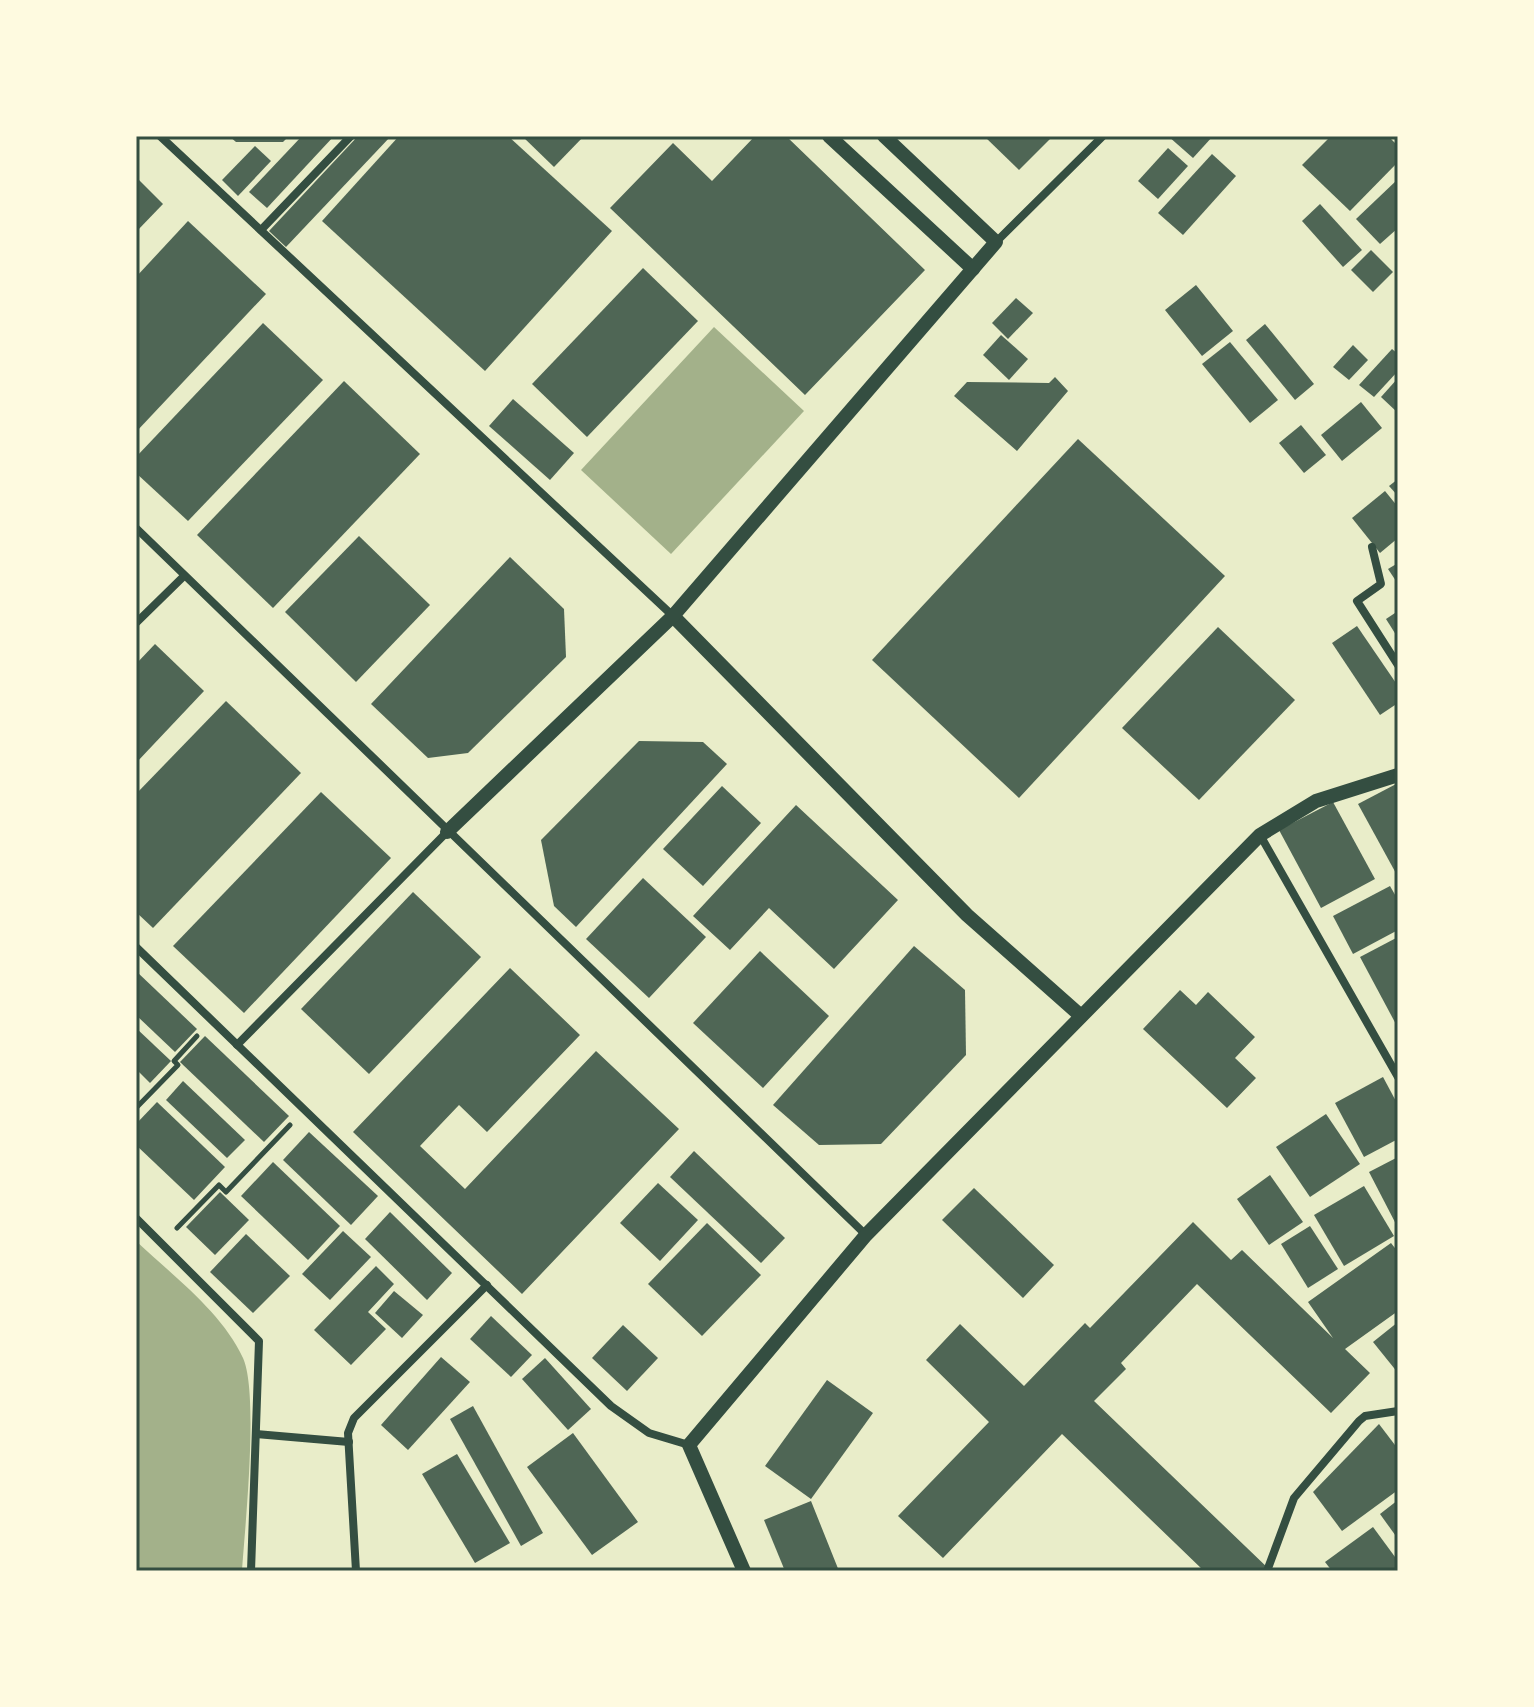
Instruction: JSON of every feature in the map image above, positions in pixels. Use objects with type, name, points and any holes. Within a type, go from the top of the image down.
[{"type":"street","points":[[160,136],[673,616],[967,915],[1081,1016]]},
{"type":"street","points":[[261,230],[351,136]]},
{"type":"street","points":[[829,136],[973,269]]},
{"type":"street","points":[[884,136],[996,242]]},
{"type":"street","points":[[237,1045],[447,832],[673,616],[996,242],[1103,136]]},
{"type":"street","points":[[136,528],[866,1235]]},
{"type":"street","points":[[1372,547],[1381,584],[1357,601],[1398,665]]},
{"type":"street","points":[[136,623],[184,576]]},
{"type":"street","points":[[689,1445],[866,1235],[1260,835],[1316,801],[1398,775]]},
{"type":"street","points":[[1260,835],[1398,1077]]},
{"type":"street","points":[[136,947],[611,1406],[649,1433],[689,1445],[744,1571]]},
{"type":"street","points":[[136,1218],[259,1341],[251,1571]]},
{"type":"street","points":[[356,1571],[349,1442],[354,1418],[487,1285]]},
{"type":"street","points":[[1267,1571],[1294,1498],[1359,1421],[1365,1416],[1398,1411]]},
{"type":"street","points":[[256,1434],[349,1442]]},
{"type":"path","points":[[136,1108],[178,1065],[174,1061],[212,1021]]},
{"type":"path","points":[[161,1244],[219,1185],[226,1192],[304,1109]]},
{"type":"shaded area","points":[[714,327],[804,411],[671,554],[581,470]]},
{"type":"shaded area","points":[[136,1241],[209,1310],[234,1341],[243,1358],[248,1376],[251,1429],[242,1571],[136,1571]]},
{"type":"building","points":[[229,136],[289,136],[283,142],[236,142]]},
{"type":"building","points":[[302,136],[334,136],[267,208],[249,192]]},
{"type":"building","points":[[358,136],[391,136],[286,247],[269,231]]},
{"type":"building","points":[[399,136],[508,136],[612,231],[485,371],[322,221]]},
{"type":"building","points":[[522,136],[584,136],[554,167]]},
{"type":"building","points":[[755,136],[786,136],[925,270],[805,395],[610,208],[673,143],[712,181]]},
{"type":"building","points":[[984,136],[1053,136],[1019,170]]},
{"type":"building","points":[[1168,136],[1213,136],[1193,158]]},
{"type":"building","points":[[1331,136],[1388,136],[1398,146],[1398,162],[1350,211],[1302,165]]},
{"type":"building","points":[[255,146],[271,161],[238,196],[222,180]]},
{"type":"building","points":[[1168,148],[1188,166],[1158,199],[1138,181]]},
{"type":"building","points":[[1212,154],[1236,176],[1183,235],[1158,213]]},
{"type":"building","points":[[136,177],[163,204],[136,232]]},
{"type":"building","points":[[1398,179],[1398,228],[1380,244],[1356,219]]},
{"type":"building","points":[[1320,204],[1362,250],[1343,267],[1302,221]]},
{"type":"building","points":[[188,221],[266,294],[136,432],[136,277]]},
{"type":"building","points":[[1371,250],[1393,272],[1373,292],[1351,270]]},
{"type":"building","points":[[643,268],[698,321],[587,437],[532,384]]},
{"type":"building","points":[[1196,285],[1233,331],[1202,356],[1165,310]]},
{"type":"building","points":[[1016,298],[1033,313],[1008,339],[992,323]]},
{"type":"building","points":[[263,323],[323,380],[188,521],[136,473],[136,457]]},
{"type":"building","points":[[1265,324],[1314,384],[1295,400],[1246,340]]},
{"type":"building","points":[[1001,335],[1028,359],[1009,380],[983,355]]},
{"type":"building","points":[[1230,342],[1278,400],[1250,423],[1202,364]]},
{"type":"building","points":[[1353,345],[1368,360],[1349,380],[1333,367]]},
{"type":"building","points":[[1392,349],[1398,354],[1398,371],[1374,397],[1359,385]]},
{"type":"building","points":[[1055,377],[1068,391],[1017,451],[954,396],[967,382],[1049,383]]},
{"type":"building","points":[[1398,378],[1398,413],[1381,397]]},
{"type":"building","points":[[344,381],[420,454],[273,608],[197,535]]},
{"type":"building","points":[[513,399],[574,453],[550,480],[489,426]]},
{"type":"building","points":[[1361,402],[1382,428],[1342,461],[1321,435]]},
{"type":"building","points":[[1301,425],[1326,455],[1304,473],[1279,443]]},
{"type":"building","points":[[1078,439],[1225,576],[1019,798],[872,660]]},
{"type":"building","points":[[1398,479],[1398,496],[1389,486]]},
{"type":"building","points":[[1385,491],[1398,507],[1398,538],[1380,553],[1352,518]]},
{"type":"building","points":[[359,536],[430,605],[356,682],[285,612]]},
{"type":"building","points":[[510,557],[564,609],[566,657],[468,753],[428,758],[371,704]]},
{"type":"building","points":[[1398,563],[1398,584],[1388,569]]},
{"type":"building","points":[[1398,611],[1398,638],[1386,619]]},
{"type":"building","points":[[1357,626],[1398,686],[1398,703],[1380,715],[1332,643]]},
{"type":"building","points":[[1218,627],[1295,700],[1199,800],[1122,728]]},
{"type":"building","points":[[155,644],[204,691],[136,763],[136,664]]},
{"type":"building","points":[[226,701],[301,773],[153,928],[136,912],[136,794]]},
{"type":"building","points":[[639,741],[703,742],[727,764],[576,927],[554,906],[541,840]]},
{"type":"building","points":[[1398,783],[1398,877],[1358,804]]},
{"type":"building","points":[[722,786],[761,823],[703,886],[663,849]]},
{"type":"building","points":[[321,792],[391,858],[244,1013],[173,946]]},
{"type":"building","points":[[1333,802],[1375,879],[1321,908],[1279,830]]},
{"type":"building","points":[[796,805],[898,900],[834,969],[769,908],[730,950],[693,916]]},
{"type":"building","points":[[643,878],[706,937],[649,998],[586,939]]},
{"type":"building","points":[[1390,886],[1398,900],[1398,930],[1353,954],[1333,916]]},
{"type":"building","points":[[413,892],[481,957],[369,1074],[301,1009]]},
{"type":"building","points":[[1398,937],[1398,1028],[1360,957]]},
{"type":"building","points":[[914,946],[965,990],[966,1055],[881,1144],[819,1145],[773,1105]]},
{"type":"building","points":[[760,951],[829,1016],[763,1088],[693,1023]]},
{"type":"building","points":[[510,968],[580,1035],[487,1132],[459,1105],[420,1146],[465,1189],[596,1051],[679,1129],[522,1294],[353,1132]]},
{"type":"building","points":[[136,971],[197,1029],[175,1052],[136,1015]]},
{"type":"building","points":[[1180,990],[1196,1005],[1208,992],[1255,1037],[1235,1058],[1256,1078],[1227,1108],[1143,1029]]},
{"type":"building","points":[[136,1028],[171,1061],[150,1083],[136,1069]]},
{"type":"building","points":[[205,1036],[289,1116],[264,1142],[180,1062]]},
{"type":"building","points":[[1383,1077],[1398,1105],[1398,1139],[1364,1157],[1335,1103]]},
{"type":"building","points":[[183,1081],[245,1140],[227,1158],[166,1100]]},
{"type":"building","points":[[157,1102],[225,1167],[194,1200],[136,1145],[136,1124]]},
{"type":"building","points":[[1326,1114],[1360,1164],[1310,1197],[1276,1147]]},
{"type":"building","points":[[309,1132],[378,1196],[351,1225],[283,1160]]},
{"type":"building","points":[[694,1151],[785,1238],[761,1263],[670,1177]]},
{"type":"building","points":[[1398,1157],[1398,1228],[1369,1172]]},
{"type":"building","points":[[273,1162],[340,1226],[308,1260],[241,1196]]},
{"type":"building","points":[[1270,1175],[1303,1222],[1269,1245],[1237,1199]]},
{"type":"building","points":[[658,1183],[698,1220],[660,1261],[620,1223]]},
{"type":"building","points":[[1364,1186],[1394,1236],[1344,1266],[1314,1215]]},
{"type":"building","points":[[974,1188],[1054,1265],[1023,1298],[942,1220]]},
{"type":"building","points":[[220,1192],[249,1220],[215,1255],[186,1227]]},
{"type":"building","points":[[390,1212],[452,1273],[427,1300],[365,1239]]},
{"type":"building","points":[[1193,1222],[1231,1260],[1242,1250],[1333,1338],[1308,1302],[1391,1243],[1398,1252],[1398,1311],[1345,1349],[1370,1373],[1331,1413],[1197,1284],[1121,1363],[1126,1369],[1094,1401],[1271,1571],[1204,1571],[1062,1434],[943,1558],[898,1516],[989,1422],[926,1360],[960,1324],[1024,1386],[1085,1323],[1090,1328]]},
{"type":"building","points":[[707,1223],[761,1275],[702,1336],[648,1284]]},
{"type":"building","points":[[1310,1226],[1338,1269],[1308,1288],[1281,1244]]},
{"type":"building","points":[[343,1231],[371,1257],[330,1300],[302,1274]]},
{"type":"building","points":[[246,1234],[290,1276],[253,1313],[210,1272]]},
{"type":"building","points":[[376,1266],[394,1284],[368,1312],[386,1329],[351,1365],[314,1330]]},
{"type":"building","points":[[394,1291],[423,1315],[402,1338],[375,1313]]},
{"type":"building","points":[[491,1316],[532,1355],[511,1377],[470,1339]]},
{"type":"building","points":[[1398,1322],[1398,1373],[1373,1342]]},
{"type":"building","points":[[623,1325],[658,1358],[627,1391],[592,1358]]},
{"type":"building","points":[[441,1357],[470,1382],[408,1450],[381,1425]]},
{"type":"building","points":[[545,1358],[591,1409],[568,1430],[522,1379]]},
{"type":"building","points":[[827,1380],[873,1413],[811,1499],[765,1466]]},
{"type":"building","points":[[473,1406],[543,1533],[521,1546],[450,1419]]},
{"type":"building","points":[[1379,1424],[1398,1449],[1398,1490],[1342,1531],[1313,1492]]},
{"type":"building","points":[[573,1433],[638,1522],[592,1555],[527,1467]]},
{"type":"building","points":[[457,1454],[510,1543],[475,1563],[422,1474]]},
{"type":"building","points":[[1398,1500],[1398,1539],[1380,1514]]},
{"type":"building","points":[[811,1501],[839,1571],[785,1571],[764,1520]]},
{"type":"building","points":[[1373,1527],[1398,1561],[1398,1571],[1332,1571],[1325,1562]]}]
